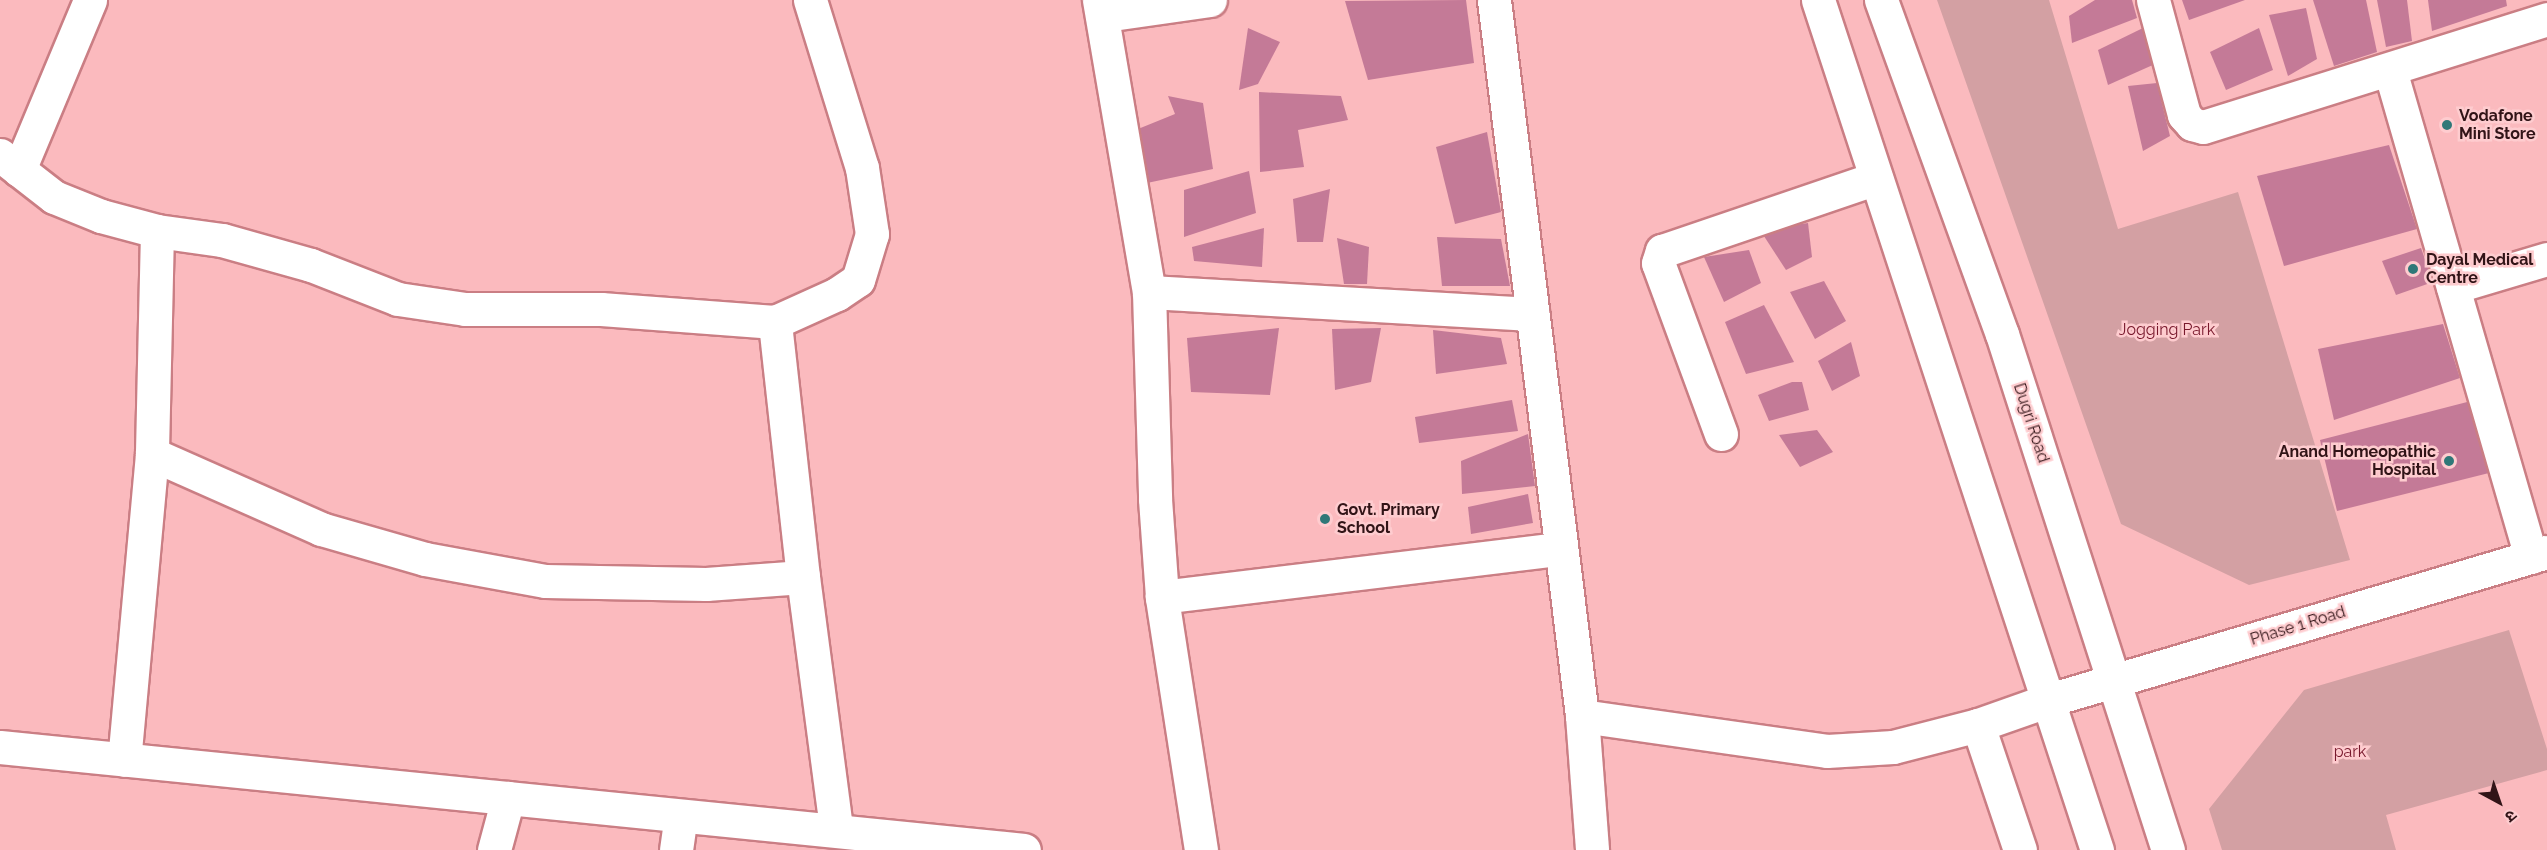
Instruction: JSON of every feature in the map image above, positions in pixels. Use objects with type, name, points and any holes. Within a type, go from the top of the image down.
[{"type":"street","points":[[90,0],[9,163],[54,197],[101,216],[157,231],[222,240],[311,265],[398,299],[465,309],[601,309],[775,322],[837,294],[858,280],[872,234],[862,168],[810,0]]},
{"type":"street","points":[[1201,850],[1162,597],[1155,499],[1149,292],[1101,7],[1210,0]]},
{"type":"street","points":[[1494,0],[1582,716],[1592,850]]},
{"type":"street","points":[[1818,0],[2097,850]]},
{"type":"street","name":"Dugri Road","points":[[1881,0],[2002,334],[2168,850]]},
{"type":"street","points":[[2153,0],[2184,115],[2192,124],[2203,127],[2547,19]]},
{"type":"street","points":[[2390,70],[2453,287],[2539,554]]},
{"type":"street","points":[[1721,434],[1658,263],[1662,251],[1876,178]]},
{"type":"street","points":[[124,759],[152,454],[157,231]]},
{"type":"street","points":[[2453,287],[2547,259]]},
{"type":"street","points":[[1149,292],[1532,314]]},
{"type":"street","points":[[775,322],[836,829]]},
{"type":"street","points":[[152,454],[321,529],[436,561],[545,581],[706,584],[804,576]]},
{"type":"street","points":[[1162,597],[1561,549]]},
{"type":"street","name":"Phase 1 Road","points":[[1582,716],[1827,751],[1893,747],[1978,725],[2049,700],[2539,554]]},
{"type":"street","points":[[1978,725],[2020,850]]},
{"type":"street","points":[[0,747],[681,816],[836,829],[1024,850]]},
{"type":"street","points":[[494,850],[508,798]]},
{"type":"street","points":[[676,850],[681,816]]},
{"type":"green space","name":"Jogging Park","points":[[1937,0],[2049,0],[2118,229],[2238,192],[2350,560],[2249,585],[2121,524]]},
{"type":"green space","name":"park","points":[[2509,630],[2547,749],[2547,770],[2386,815],[2396,850],[2222,850],[2209,809],[2304,690]]},
{"type":"building","points":[[1466,0],[1474,63],[1368,80],[1345,1]]},
{"type":"building","points":[[2095,0],[2132,0],[2137,18],[2072,43],[2069,16]]},
{"type":"building","points":[[2182,0],[2245,0],[2189,20]]},
{"type":"building","points":[[2313,0],[2366,0],[2377,52],[2334,66]]},
{"type":"building","points":[[2377,0],[2407,0],[2412,41],[2386,47]]},
{"type":"building","points":[[2428,0],[2506,0],[2507,6],[2432,31]]},
{"type":"building","points":[[2306,8],[2317,59],[2288,76],[2269,15]]},
{"type":"building","points":[[2145,27],[2155,64],[2108,85],[2098,50]]},
{"type":"building","points":[[1248,28],[1280,42],[1258,84],[1239,90]]},
{"type":"building","points":[[2259,28],[2273,70],[2226,90],[2210,52]]},
{"type":"building","points":[[2157,83],[2170,136],[2143,151],[2128,86]]},
{"type":"building","points":[[1259,92],[1341,96],[1348,120],[1298,130],[1304,167],[1260,172]]},
{"type":"building","points":[[1168,96],[1203,103],[1213,169],[1147,183],[1138,129],[1175,114]]},
{"type":"building","points":[[1487,132],[1501,212],[1455,224],[1436,147]]},
{"type":"building","points":[[2389,145],[2417,229],[2284,266],[2257,176]]},
{"type":"building","points":[[1249,171],[1256,213],[1184,237],[1184,190]]},
{"type":"building","points":[[1330,189],[1323,242],[1297,242],[1293,199]]},
{"type":"building","points":[[1808,223],[1812,257],[1786,270],[1760,230]]},
{"type":"building","points":[[1264,228],[1262,267],[1194,261],[1192,247]]},
{"type":"building","points":[[1437,237],[1501,239],[1510,286],[1442,286]]},
{"type":"building","points":[[1337,238],[1369,247],[1367,284],[1344,284]]},
{"type":"building","points":[[2421,248],[2433,282],[2396,295],[2382,261]]},
{"type":"building","points":[[1749,250],[1761,283],[1724,302],[1704,257]]},
{"type":"building","points":[[1824,281],[1846,321],[1815,339],[1790,292]]},
{"type":"building","points":[[1764,305],[1794,362],[1746,374],[1725,322]]},
{"type":"building","points":[[2443,324],[2460,378],[2334,420],[2318,349]]},
{"type":"building","points":[[1279,328],[1270,395],[1191,392],[1187,338]]},
{"type":"building","points":[[1381,328],[1371,382],[1335,390],[1332,329]]},
{"type":"building","points":[[1433,330],[1501,338],[1507,364],[1436,374]]},
{"type":"building","points":[[1851,342],[1860,376],[1832,391],[1818,361]]},
{"type":"building","points":[[1792,382],[1802,382],[1809,410],[1769,421],[1758,395]]},
{"type":"building","points":[[1512,400],[1518,431],[1419,443],[1415,417]]},
{"type":"building","points":[[2471,401],[2489,473],[2337,511],[2320,440]]},
{"type":"building","points":[[1817,430],[1833,452],[1800,467],[1779,435]]},
{"type":"building","points":[[1528,434],[1535,486],[1462,494],[1461,461]]},
{"type":"building","points":[[1528,494],[1533,523],[1471,534],[1468,507]]},
{"type":"place","name":"Vodafone Mini Store","points":[[2447,125]]},
{"type":"place","name":"Dayal Medical Centre","points":[[2413,269]]},
{"type":"place","name":"Anand Homeopathic Hospital","points":[[2449,461]]},
{"type":"place","name":"Govt. Primary School","points":[[1325,519]]}]
